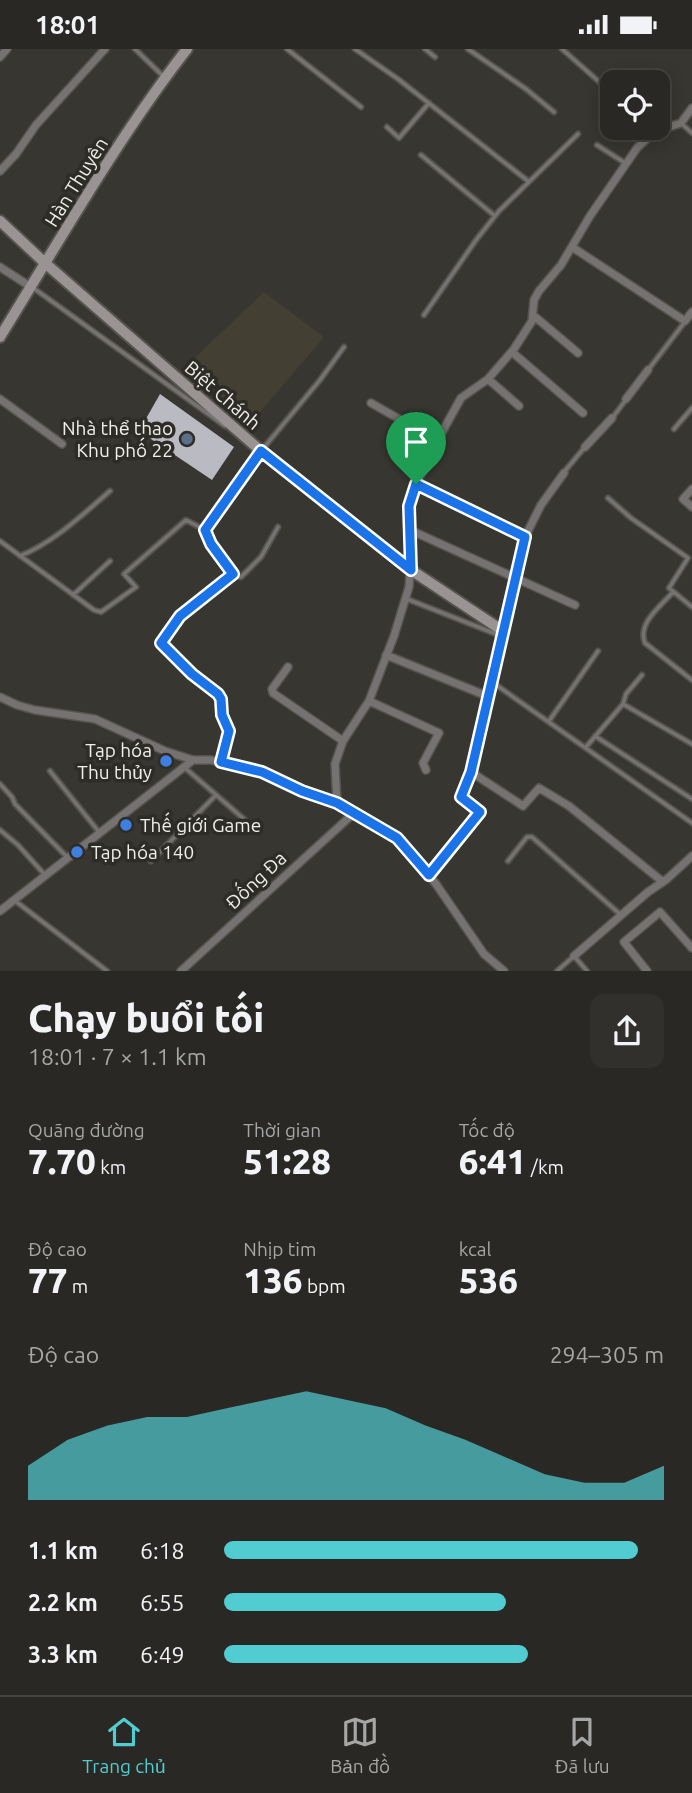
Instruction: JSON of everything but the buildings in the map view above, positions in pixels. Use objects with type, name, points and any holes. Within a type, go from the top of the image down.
[{"type":"street","points":[[0,57],[7,49]]},
{"type":"street","points":[[0,171],[16,154],[36,125],[105,49]]},
{"type":"street","name":"Hàn Thuyên","points":[[0,337],[165,78],[187,49]]},
{"type":"street","points":[[337,803],[335,764],[343,741],[369,701],[405,598],[411,570],[409,506],[416,484],[461,398],[488,379],[512,352],[529,327],[534,300],[637,148],[654,132],[681,123],[692,108]]},
{"type":"street","name":"Biệt Chánh","points":[[0,221],[45,264],[261,451],[411,570],[502,633]]},
{"type":"street","points":[[572,247],[685,321],[692,312]]},
{"type":"street","points":[[0,267],[31,287]]},
{"type":"street","points":[[533,315],[578,353]]},
{"type":"street","points":[[512,352],[583,413]]},
{"type":"street","points":[[626,399],[648,370]]},
{"type":"street","points":[[488,379],[519,406]]},
{"type":"street","points":[[0,399],[62,444]]},
{"type":"street","points":[[371,403],[438,442]]},
{"type":"street","points":[[585,447],[612,418]]},
{"type":"street","points":[[515,579],[525,537],[541,505],[564,473]]},
{"type":"street","points":[[416,484],[525,537]]},
{"type":"street","points":[[692,489],[683,499],[692,507]]},
{"type":"street","points":[[410,530],[575,605]]},
{"type":"street","points":[[386,655],[487,696]]},
{"type":"street","points":[[288,667],[272,689],[273,693],[343,741]]},
{"type":"street","points":[[0,697],[35,710],[95,719],[145,743],[193,760],[221,762],[262,772],[302,791],[337,803],[397,838],[429,875],[478,946],[503,971]]},
{"type":"street","points":[[369,701],[439,733],[423,763],[426,770]]},
{"type":"street","points":[[461,797],[471,772],[479,734]]},
{"type":"street","points":[[1,909],[183,765],[193,760]]},
{"type":"street","points":[[471,772],[523,806],[539,788],[569,806],[663,882]]},
{"type":"street","points":[[429,875],[480,812]]},
{"type":"street","name":"Đống Đa","points":[[181,971],[354,813]]},
{"type":"street","points":[[574,956],[691,858]]},
{"type":"street","points":[[648,971],[624,942],[660,912],[692,948]]},
{"type":"lane","points":[[135,49],[165,78]]},
{"type":"lane","points":[[287,49],[361,107]]},
{"type":"lane","points":[[355,49],[528,181]]},
{"type":"lane","points":[[425,49],[435,57]]},
{"type":"lane","points":[[468,49],[509,76],[554,112]]},
{"type":"lane","points":[[562,49],[600,83]]},
{"type":"lane","points":[[387,127],[399,138],[429,103]]},
{"type":"lane","points":[[681,123],[692,133]]},
{"type":"lane","points":[[424,315],[495,216],[578,134]]},
{"type":"lane","points":[[597,145],[627,164]]},
{"type":"lane","points":[[421,155],[495,216]]},
{"type":"lane","points":[[31,287],[261,451]]},
{"type":"lane","points":[[648,370],[685,321]]},
{"type":"lane","points":[[205,530],[261,451],[344,347]]},
{"type":"lane","points":[[612,418],[626,399]]},
{"type":"lane","points":[[674,429],[692,408]]},
{"type":"lane","points":[[564,473],[585,447]]},
{"type":"lane","points":[[20,556],[55,537],[110,491]]},
{"type":"lane","points":[[608,498],[631,518],[688,558],[669,588],[692,607]]},
{"type":"lane","points":[[0,541],[94,610],[101,612],[136,587],[124,574],[187,520],[205,530],[211,544],[233,574],[241,577],[261,557],[278,527]]},
{"type":"lane","points":[[73,595],[110,561]]},
{"type":"lane","points":[[221,762],[229,731],[222,715],[221,699],[161,643],[180,616],[233,574]]},
{"type":"lane","points":[[479,734],[515,579]]},
{"type":"lane","points":[[673,592],[646,624],[642,635],[645,643],[692,680]]},
{"type":"lane","points":[[405,598],[502,633]]},
{"type":"lane","points":[[549,721],[598,651]]},
{"type":"lane","points":[[586,748],[623,704],[626,694],[642,675]]},
{"type":"lane","points":[[492,682],[692,823]]},
{"type":"lane","points":[[623,704],[692,744]]},
{"type":"lane","points":[[595,736],[692,799]]},
{"type":"lane","points":[[183,765],[245,820]]},
{"type":"lane","points":[[50,771],[99,832]]},
{"type":"lane","points":[[0,784],[15,804],[68,857]]},
{"type":"lane","points":[[150,861],[216,795]]},
{"type":"lane","points":[[461,797],[480,812]]},
{"type":"lane","points":[[0,830],[18,845],[45,875]]},
{"type":"lane","points":[[508,861],[527,837],[531,837],[621,915]]},
{"type":"lane","points":[[14,900],[107,971]]},
{"type":"lane","points":[[557,971],[574,956],[587,971]]},
{"type":"shaded area","points":[[264,292],[324,337],[250,424],[181,371]]},
{"type":"place","name":"Nhà thể thao Khu phố 22","points":[[187,439]]},
{"type":"place","name":"Tạp hóa Thu thủy","points":[[166,761]]},
{"type":"place","name":"Thế giới Game","points":[[126,825]]},
{"type":"place","name":"Tạp hóa 140","points":[[77,852]]},
{"type":"route","points":[[261,451],[411,570],[409,506],[416,484],[525,537],[471,772],[461,797],[480,812],[429,875],[391,833],[337,803],[302,791],[262,772],[221,762],[229,731],[222,715],[221,699],[161,643],[180,616],[233,574],[211,544],[205,530],[261,451]]}]
